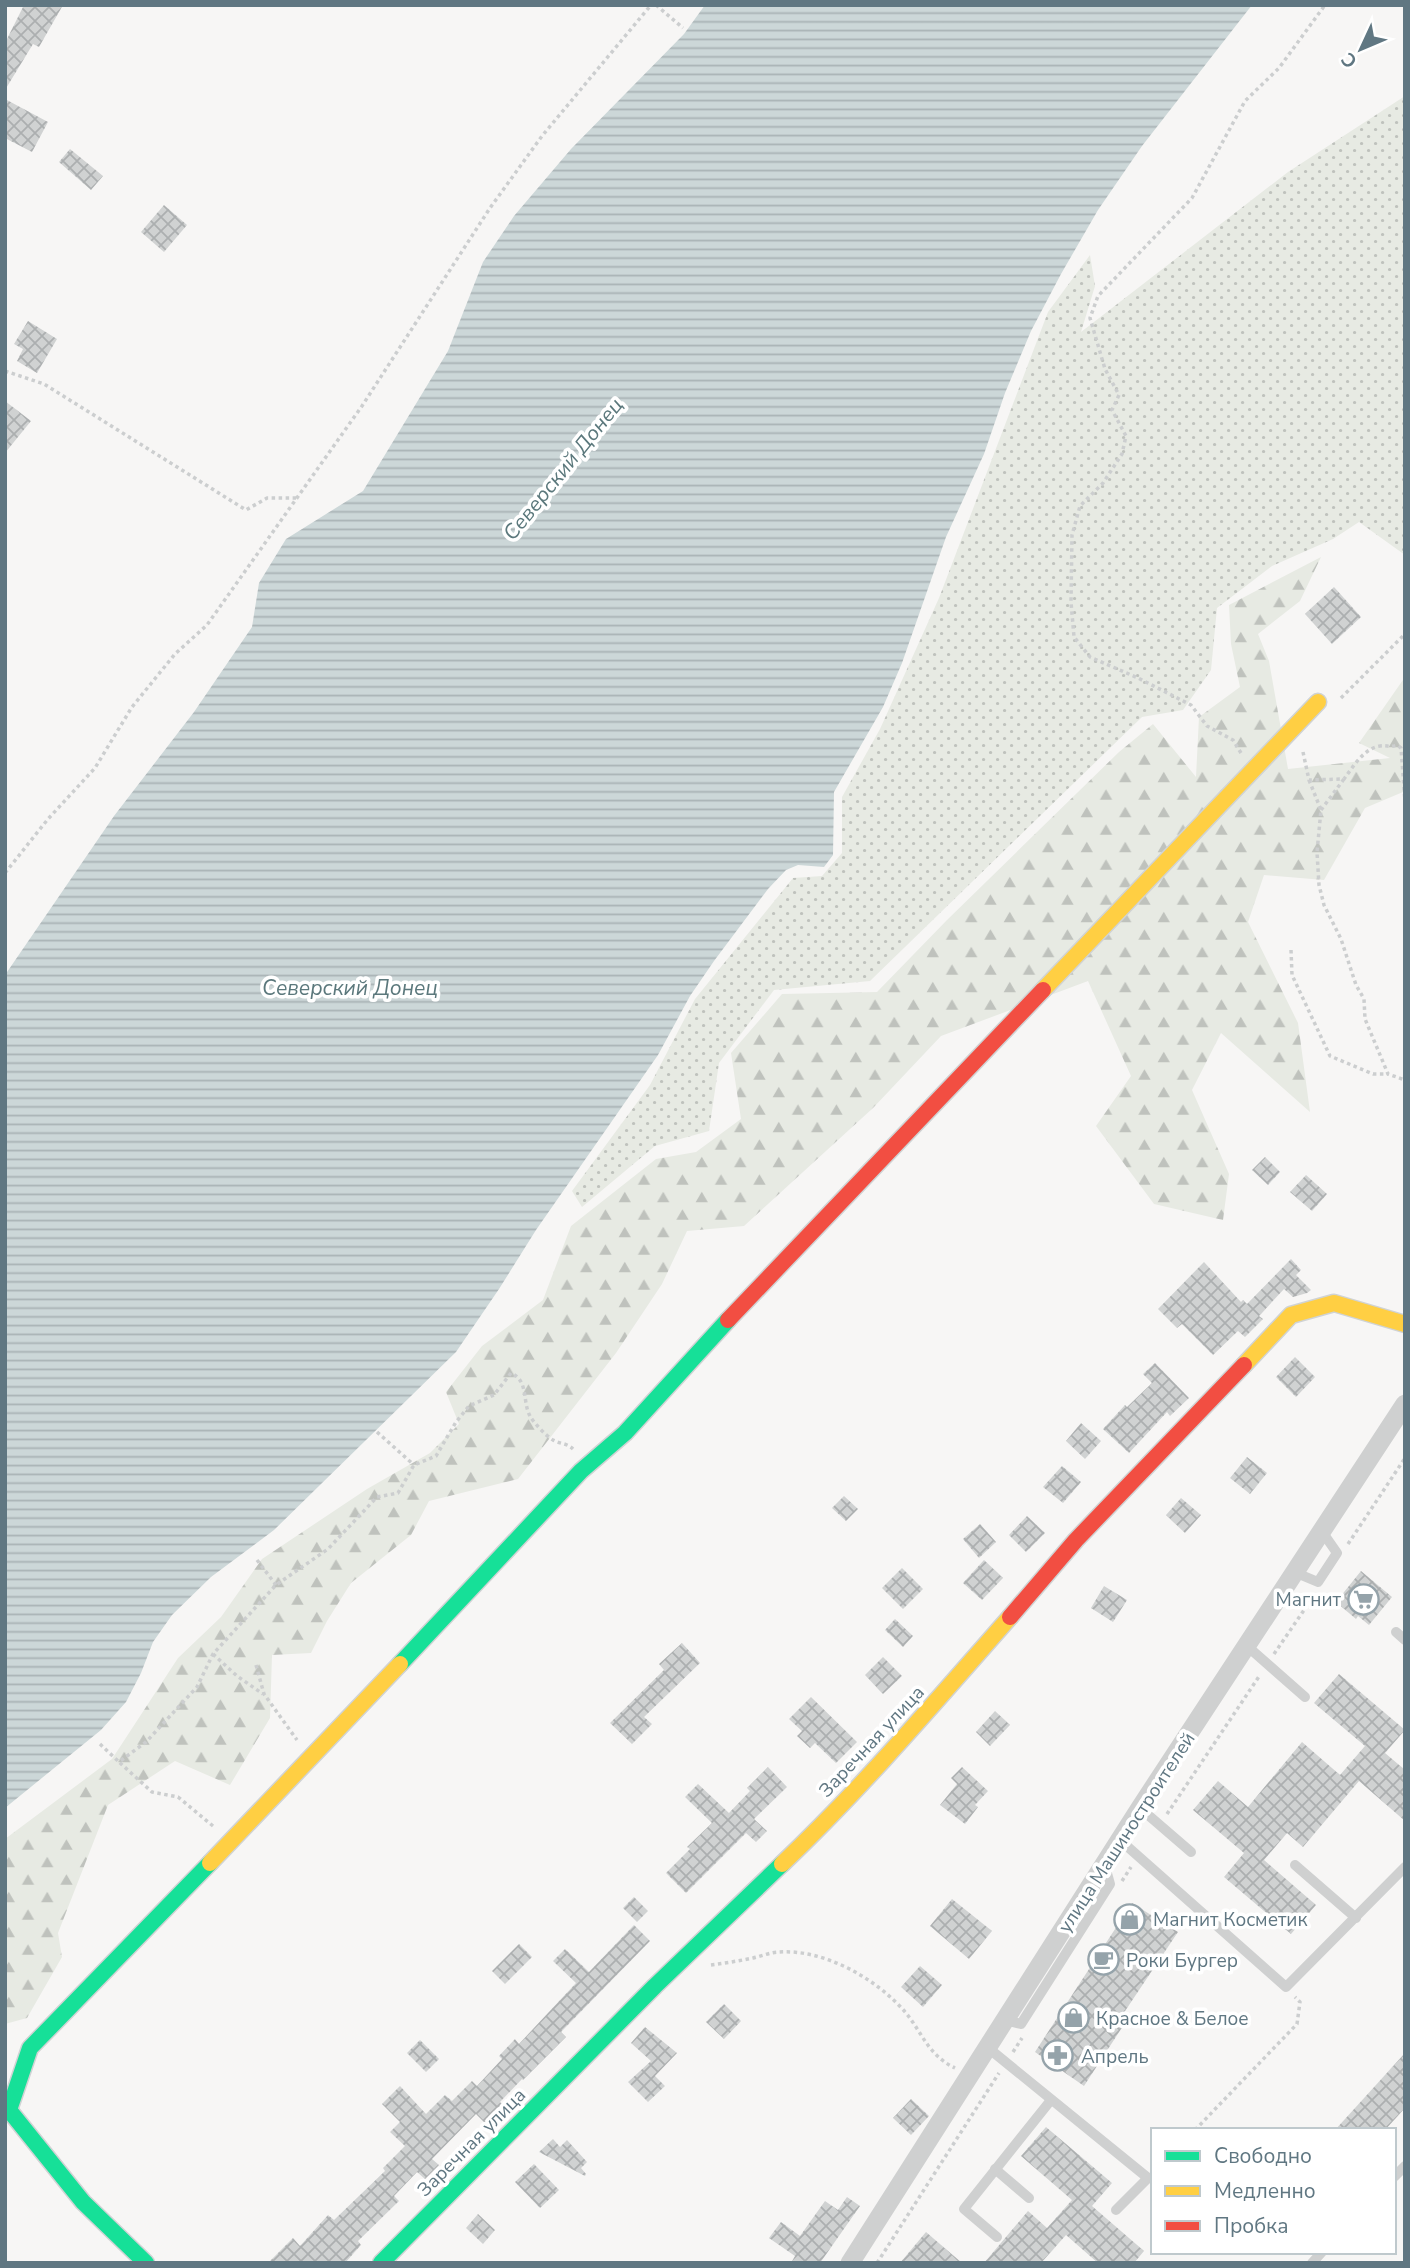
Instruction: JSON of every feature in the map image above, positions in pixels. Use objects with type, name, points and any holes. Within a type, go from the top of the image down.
[{"type":"street","points":[[146,2263],[83,2202],[9,2110],[30,2048],[310,1759],[591,1462],[625,1433],[761,1284],[1318,702]]},
{"type":"street","name":"Заречная улица","points":[[381,2263],[654,1986],[822,1826],[942,1695],[1076,1540],[1291,1315],[1334,1303],[1405,1324]]},
{"type":"street","name":"улица Машиностроителей","points":[[850,2263],[1140,1808],[1405,1404]]},
{"type":"lane","points":[[1395,1632],[1405,1640]]},
{"type":"lane","points":[[1247,1646],[1305,1697]]},
{"type":"lane","points":[[1140,1808],[1191,1852]]},
{"type":"lane","points":[[1120,1840],[1286,1987],[1405,1867]]},
{"type":"lane","points":[[1295,1865],[1356,1918]]},
{"type":"lane","points":[[987,2047],[1148,2178],[1115,2210]]},
{"type":"lane","points":[[997,2237],[964,2209],[1051,2099]]},
{"type":"lane","points":[[995,2169],[1029,2198]]},
{"type":"path","points":[[5,873],[48,818],[94,768],[132,706],[175,654],[207,625],[362,406],[497,198],[542,136],[653,5],[682,28]]},
{"type":"path","points":[[1251,774],[1233,740],[1207,726],[1191,705],[1090,657],[1074,637],[1071,603],[1072,535],[1080,506],[1103,483],[1122,454],[1126,436],[1112,410],[1119,395],[1105,369],[1090,318],[1098,296],[1192,198],[1245,101],[1279,68],[1325,5]]},
{"type":"path","points":[[5,371],[44,384],[246,510],[267,498],[296,498]]},
{"type":"path","points":[[1341,698],[1405,634]]},
{"type":"path","points":[[1293,730],[1302,746],[1309,780],[1321,810],[1317,852],[1319,885],[1324,905],[1341,939],[1356,985],[1364,999],[1365,1019],[1388,1074]]},
{"type":"path","points":[[1321,810],[1368,751],[1380,746],[1390,748],[1397,744],[1401,748],[1405,801]]},
{"type":"path","points":[[1309,780],[1344,779]]},
{"type":"path","points":[[1291,950],[1292,975],[1330,1056],[1373,1074],[1388,1074],[1405,1080]]},
{"type":"path","points":[[119,1762],[146,1742],[197,1687],[213,1654],[276,1585],[328,1549],[377,1497],[398,1493],[414,1465],[436,1456],[469,1406],[494,1395],[511,1373],[520,1377],[523,1382],[525,1404],[531,1418],[554,1441],[568,1444],[591,1462]]},
{"type":"path","points":[[377,1432],[414,1465]]},
{"type":"path","points":[[257,1560],[276,1585]]},
{"type":"path","points":[[213,1654],[237,1676],[264,1694]]},
{"type":"path","points":[[256,1665],[264,1694],[310,1759]]},
{"type":"path","points":[[100,1744],[152,1792],[178,1797],[207,1819],[228,1843]]},
{"type":"path","points":[[702,1966],[777,1952],[816,1955],[864,1978],[884,1992],[911,2019],[926,2045],[936,2056],[955,2068]]},
{"type":"path","points":[[1197,2128],[1297,2024],[1300,2002],[1286,1987]]},
{"type":"green space","points":[[1405,96],[1405,555],[1359,522],[1333,539],[1272,566],[1217,608],[1211,670],[1183,710],[1142,717],[870,981],[774,990],[719,1063],[709,1131],[655,1146],[582,1207],[572,1191],[650,1085],[695,999],[793,878],[822,876],[842,853],[842,797],[880,729],[939,598],[1048,312],[1090,255],[1095,286],[1081,332],[1288,172]]},
{"type":"green space","points":[[1321,557],[1300,601],[1258,634],[1269,661],[1288,769],[1390,758],[1359,743],[1405,677],[1405,793],[1365,808],[1324,880],[1264,875],[1248,922],[1298,1023],[1310,1112],[1221,1033],[1192,1090],[1229,1174],[1223,1220],[1154,1204],[1096,1126],[1131,1076],[1088,981],[941,1036],[873,1108],[744,1226],[687,1231],[662,1284],[616,1353],[518,1479],[429,1501],[411,1535],[351,1583],[311,1653],[272,1655],[270,1718],[230,1785],[175,1761],[108,1805],[58,1933],[62,1957],[27,2018],[5,2024],[5,1839],[112,1759],[178,1658],[221,1617],[262,1559],[367,1489],[430,1453],[459,1424],[446,1392],[482,1346],[543,1300],[571,1226],[656,1159],[696,1152],[741,1119],[731,1053],[782,994],[877,992],[1119,752],[1153,724],[1196,777],[1199,717],[1240,687],[1231,644],[1229,605]]},
{"type":"water","name":"Северский Донец","points":[[705,5],[1252,5],[1142,146],[1098,210],[1031,331],[1005,393],[984,454],[946,537],[902,663],[883,707],[834,792],[833,855],[824,867],[798,865],[786,870],[768,889],[690,996],[658,1055],[536,1230],[456,1352],[274,1530],[211,1577],[172,1615],[153,1642],[126,1702],[101,1730],[5,1808],[5,975],[114,816],[194,712],[252,627],[259,583],[286,539],[363,491],[448,351],[483,262],[514,216],[571,149],[684,34]]},
{"type":"building","points":[[24,5],[63,5],[39,47],[33,44],[5,90],[5,43]]},
{"type":"building","points":[[5,99],[48,122],[32,152],[5,138]]},
{"type":"building","points":[[70,149],[103,176],[91,190],[59,162]]},
{"type":"building","points":[[164,205],[187,225],[164,252],[141,232]]},
{"type":"building","points":[[28,321],[57,339],[37,373],[17,361],[23,349],[14,344]]},
{"type":"building","points":[[5,401],[31,421],[5,453]]},
{"type":"building","points":[[1334,587],[1361,617],[1332,644],[1305,614]]},
{"type":"building","points":[[1265,1157],[1280,1172],[1268,1185],[1252,1170]]},
{"type":"building","points":[[1306,1175],[1327,1194],[1312,1211],[1290,1192]]},
{"type":"building","points":[[1291,1259],[1301,1270],[1296,1275],[1311,1290],[1293,1297],[1284,1289],[1259,1316],[1263,1319],[1245,1337],[1238,1331],[1213,1355],[1182,1324],[1177,1328],[1158,1309],[1204,1262],[1241,1302],[1243,1300],[1247,1304]]},
{"type":"building","points":[[1295,1357],[1315,1377],[1296,1397],[1276,1377]]},
{"type":"building","points":[[1155,1363],[1189,1398],[1170,1416],[1167,1412],[1129,1453],[1103,1429],[1125,1405],[1127,1407],[1152,1383],[1143,1374]]},
{"type":"building","points":[[1081,1423],[1101,1441],[1085,1459],[1066,1441]]},
{"type":"building","points":[[1247,1457],[1267,1473],[1250,1494],[1230,1478]]},
{"type":"building","points":[[1062,1466],[1081,1482],[1063,1503],[1043,1487]]},
{"type":"building","points":[[844,1496],[858,1509],[846,1521],[832,1508]]},
{"type":"building","points":[[1181,1498],[1201,1515],[1185,1533],[1166,1515]]},
{"type":"building","points":[[1027,1516],[1045,1533],[1026,1552],[1009,1535]]},
{"type":"building","points":[[980,1524],[996,1542],[979,1558],[963,1539]]},
{"type":"building","points":[[984,1560],[1003,1578],[982,1600],[963,1583]]},
{"type":"building","points":[[902,1568],[923,1589],[903,1609],[882,1588]]},
{"type":"building","name":"Магнит","points":[[1361,1571],[1392,1597],[1369,1625],[1358,1616],[1356,1619],[1336,1602]]},
{"type":"building","points":[[1104,1586],[1127,1600],[1113,1622],[1091,1608]]},
{"type":"building","points":[[895,1619],[913,1636],[903,1647],[885,1630]]},
{"type":"building","points":[[682,1643],[700,1663],[644,1717],[652,1724],[632,1744],[610,1723],[664,1670],[659,1664]]},
{"type":"building","points":[[883,1657],[902,1676],[883,1694],[865,1675]]},
{"type":"building","points":[[1339,1674],[1405,1730],[1385,1753],[1405,1770],[1405,1821],[1359,1781],[1303,1847],[1287,1833],[1264,1860],[1316,1905],[1291,1934],[1224,1877],[1244,1853],[1193,1810],[1218,1781],[1248,1807],[1302,1742],[1340,1775],[1365,1746],[1314,1703]]},
{"type":"building","points":[[811,1697],[857,1742],[836,1763],[815,1743],[810,1748],[797,1736],[802,1731],[789,1719]]},
{"type":"building","points":[[995,1711],[1010,1725],[990,1746],[976,1732]]},
{"type":"building","points":[[768,1767],[787,1787],[754,1819],[767,1831],[756,1842],[746,1833],[686,1893],[666,1873],[690,1849],[687,1847],[712,1823],[685,1797],[698,1784],[729,1813],[750,1791],[747,1788]]},
{"type":"building","points":[[962,1767],[988,1791],[975,1805],[978,1807],[965,1824],[940,1805],[957,1784],[951,1778]]},
{"type":"building","points":[[634,1897],[648,1911],[637,1922],[623,1908]]},
{"type":"building","points":[[952,1899],[992,1931],[969,1959],[930,1926]]},
{"type":"building","points":[[1132,1903],[1178,1932],[1117,2023],[1123,2026],[1084,2086],[1035,2052]]},
{"type":"building","points":[[634,1925],[650,1941],[561,2032],[566,2037],[500,2102],[502,2104],[485,2123],[476,2114],[432,2159],[439,2165],[425,2179],[417,2172],[394,2196],[399,2201],[358,2241],[361,2245],[345,2263],[268,2263],[293,2238],[300,2246],[328,2215],[334,2220],[385,2171],[383,2168],[405,2146],[390,2132],[400,2122],[382,2104],[400,2086],[426,2114],[445,2095],[452,2101],[472,2081],[477,2086],[502,2059],[499,2056],[515,2039],[519,2044],[576,1983],[553,1961],[565,1949],[589,1972]]},
{"type":"building","points":[[519,1944],[532,1957],[505,1984],[492,1971]]},
{"type":"building","points":[[920,1966],[942,1985],[923,2007],[901,1987]]},
{"type":"building","points":[[724,2004],[741,2021],[724,2039],[706,2022]]},
{"type":"building","points":[[645,2027],[677,2053],[655,2076],[665,2086],[648,2102],[628,2082],[651,2061],[631,2043]]},
{"type":"building","points":[[420,2040],[439,2059],[426,2072],[407,2053]]},
{"type":"building","points":[[1405,2053],[1405,2108],[1387,2128],[1337,2128]]},
{"type":"building","points":[[911,2099],[929,2116],[911,2135],[893,2118]]},
{"type":"building","points":[[1046,2127],[1112,2183],[1092,2206],[1144,2251],[1134,2263],[1098,2263],[1066,2235],[1041,2263],[984,2263],[1028,2211],[1047,2228],[1072,2200],[1021,2156]]},
{"type":"building","points":[[553,2139],[560,2147],[567,2140],[587,2162],[581,2168],[585,2176],[539,2152]]},
{"type":"building","points":[[534,2164],[559,2190],[540,2208],[515,2182]]},
{"type":"building","points":[[847,2197],[860,2206],[820,2263],[791,2263],[795,2256],[769,2238],[781,2222],[800,2236],[825,2201],[838,2210]]},
{"type":"building","points":[[478,2214],[495,2230],[483,2244],[466,2228]]},
{"type":"building","points":[[926,2232],[962,2263],[900,2263]]},
{"type":"traffic: fast","points":[[400,1664],[581,1471],[625,1433],[728,1320]]},
{"type":"traffic: fast","points":[[146,2263],[83,2202],[9,2110],[30,2048],[210,1863]]},
{"type":"traffic: fast","points":[[381,2263],[655,1986],[782,1864]]},
{"type":"traffic: slow","points":[[1043,990],[1318,702]]},
{"type":"traffic: slow","points":[[1244,1365],[1291,1315],[1334,1303],[1405,1324]]},
{"type":"traffic: slow","points":[[782,1864],[870,1774],[1010,1617]]},
{"type":"traffic: slow","points":[[210,1863],[400,1664]]},
{"type":"traffic: jam","points":[[728,1320],[1043,990]]},
{"type":"traffic: jam","points":[[1010,1617],[1076,1540],[1244,1365]]},
{"type":"place","name":"Магнит","points":[[1364,1599]]},
{"type":"place","name":"Магнит Косметик","points":[[1130,1919]]},
{"type":"place","name":"Роки Бургер","points":[[1103,1960]]},
{"type":"place","name":"Красное & Белое","points":[[1073,2018]]},
{"type":"place","name":"Апрель","points":[[1058,2056]]}]
